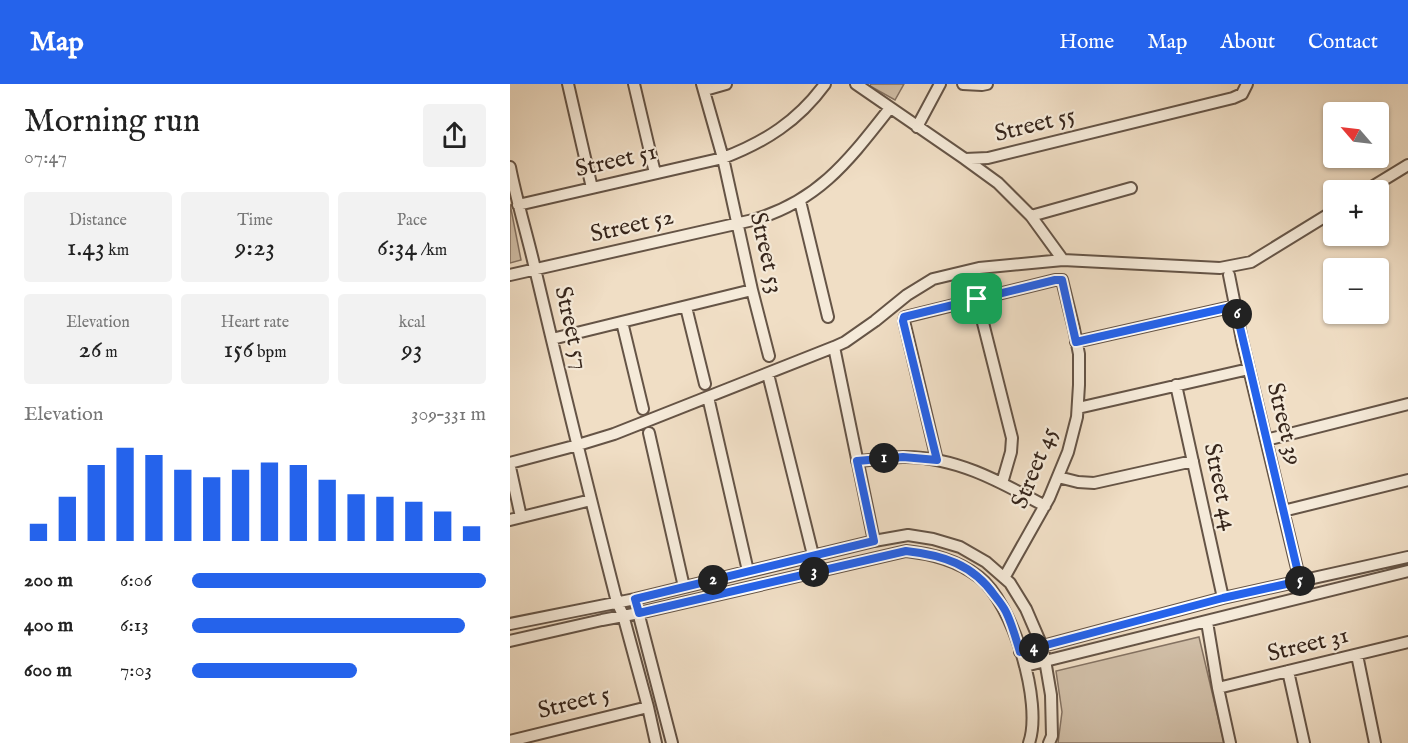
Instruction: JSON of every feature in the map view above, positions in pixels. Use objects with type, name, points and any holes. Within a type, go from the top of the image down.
[{"type":"street","points":[[568,84],[592,188]]},
{"type":"street","points":[[634,84],[655,173]]},
{"type":"street","points":[[704,87],[726,84]]},
{"type":"street","name":"Street 51","points":[[518,205],[723,158],[770,137],[805,108],[825,84]]},
{"type":"street","points":[[917,127],[940,84]]},
{"type":"street","points":[[963,84],[987,84]]},
{"type":"street","name":"Street 55","points":[[965,159],[987,158],[1233,99],[1242,94],[1247,84]]},
{"type":"street","points":[[858,85],[998,183],[1030,216],[1062,260]]},
{"type":"street","name":"Street 53","points":[[704,87],[769,356]]},
{"type":"street","name":"Street 52","points":[[510,275],[737,224],[772,214],[800,201],[824,182],[848,160],[890,108]]},
{"type":"street","points":[[1383,180],[1408,165]]},
{"type":"street","name":"Street 57","points":[[510,167],[591,500],[655,739]]},
{"type":"street","points":[[1030,216],[1131,188]]},
{"type":"street","points":[[800,201],[828,317]]},
{"type":"street","points":[[591,500],[515,519],[510,465],[614,434],[834,347],[876,321],[907,295],[933,279],[979,268],[1062,260],[1220,268],[1251,262],[1323,218]]},
{"type":"street","name":"Street 39","points":[[1229,275],[1300,581]]},
{"type":"street","name":"Street 45","points":[[937,460],[903,321],[904,317],[1062,280],[1079,354],[1077,417],[1068,452],[1045,506],[1004,578]]},
{"type":"street","points":[[552,339],[752,290]]},
{"type":"street","points":[[977,299],[1012,438],[1011,452],[1002,483]]},
{"type":"street","points":[[1076,342],[1235,306]]},
{"type":"street","points":[[686,307],[705,384]]},
{"type":"street","points":[[622,322],[643,409]]},
{"type":"street","points":[[834,347],[874,541]]},
{"type":"street","points":[[1078,408],[1249,369]]},
{"type":"street","points":[[768,374],[813,555]]},
{"type":"street","name":"Street 44","points":[[1176,385],[1223,598]]},
{"type":"street","points":[[708,398],[748,571]]},
{"type":"street","points":[[1266,440],[1408,404]]},
{"type":"street","points":[[649,433],[684,587]]},
{"type":"street","points":[[857,461],[903,457],[947,462],[976,471],[1045,506]]},
{"type":"street","points":[[1058,477],[1094,483],[1193,461]]},
{"type":"street","points":[[1283,511],[1408,480]]},
{"type":"street","points":[[510,624],[635,599],[874,541],[908,535],[933,539],[960,547],[986,562],[1010,583],[1026,609],[1046,660],[1051,695],[1052,736],[1049,743]]},
{"type":"street","points":[[943,558],[947,543]]},
{"type":"street","points":[[510,641],[906,551],[929,554],[954,562],[979,577],[989,586],[1006,611],[1025,666],[1032,701],[1033,732],[1029,743]]},
{"type":"street","points":[[1020,652],[1223,598],[1408,557]]},
{"type":"street","points":[[783,563],[788,578]]},
{"type":"street","points":[[1353,570],[1358,583]]},
{"type":"street","points":[[1025,666],[1408,571]]},
{"type":"street","points":[[635,599],[672,743]]},
{"type":"street","points":[[550,616],[553,630]]},
{"type":"street","points":[[1206,622],[1230,743]]},
{"type":"street","name":"Street 31","points":[[1218,688],[1408,642]]},
{"type":"street","points":[[1357,655],[1376,743]]},
{"type":"street","points":[[1288,671],[1304,743]]},
{"type":"street","name":"Street 5","points":[[510,741],[648,707]]},
{"type":"street","points":[[655,739],[669,731]]},
{"type":"shaded area","points":[[871,84],[904,84],[895,100],[870,86]]},
{"type":"shaded area","points":[[510,204],[521,260],[510,263]]},
{"type":"shaded area","points":[[1199,637],[1224,743],[1058,743],[1062,712],[1056,671]]},
{"type":"route","points":[[1062,280],[1076,342],[1235,306],[1300,581],[1223,598],[1020,652],[1006,611],[989,586],[979,577],[954,562],[929,554],[906,551],[639,613],[635,599],[874,541],[857,461],[903,457],[937,460],[903,321],[904,317],[977,299],[1062,280]]}]
